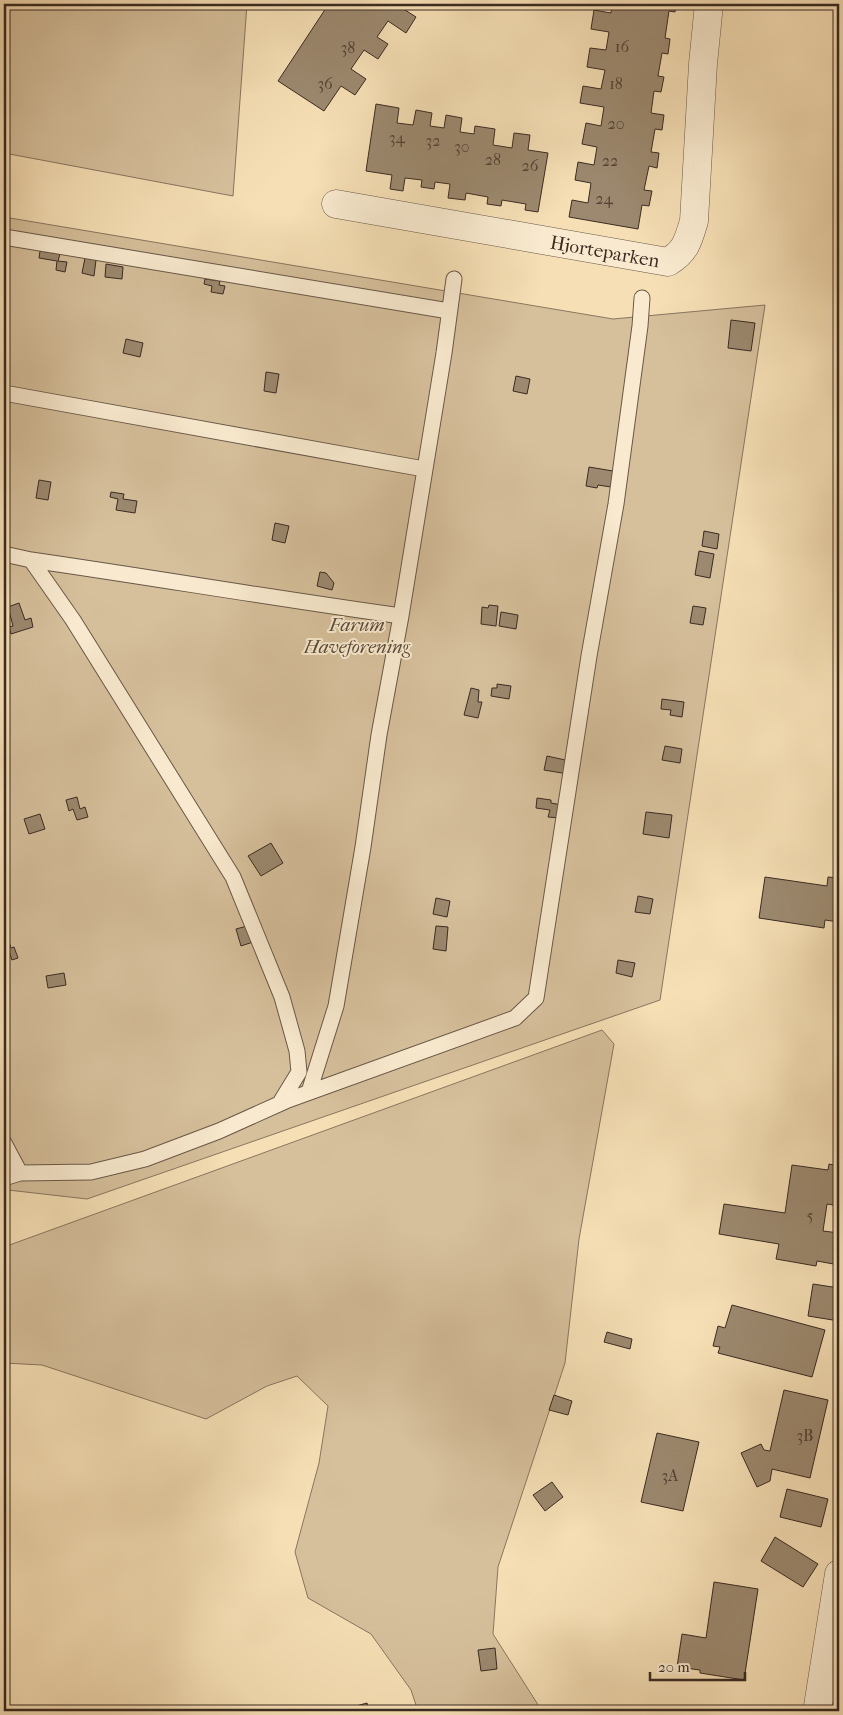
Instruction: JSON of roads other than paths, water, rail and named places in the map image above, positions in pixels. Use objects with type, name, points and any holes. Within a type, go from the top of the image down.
[{"type":"street","name":"Hjorteparken","points":[[336,204],[668,262],[679,255],[688,243],[694,221],[703,64],[709,4]]},
{"type":"street","points":[[821,1705],[839,1574]]},
{"type":"lane","points":[[4,237],[449,310]]},
{"type":"lane","points":[[309,1092],[336,1006],[363,847],[379,735],[401,616],[454,279]]},
{"type":"lane","points":[[4,1178],[20,1173],[91,1172],[145,1158],[219,1130],[309,1092],[515,1018],[536,998],[589,656],[616,504],[640,326],[642,298]]},
{"type":"lane","points":[[4,393],[424,468]]},
{"type":"lane","points":[[4,554],[31,560],[265,597],[401,616]]},
{"type":"lane","points":[[31,560],[73,620],[233,878],[282,997],[297,1051],[299,1072],[280,1104]]},
{"type":"lane","points":[[4,1143],[20,1173]]},
{"type":"park label","name":"Farum Haveforening","points":[[357,635]]}]
